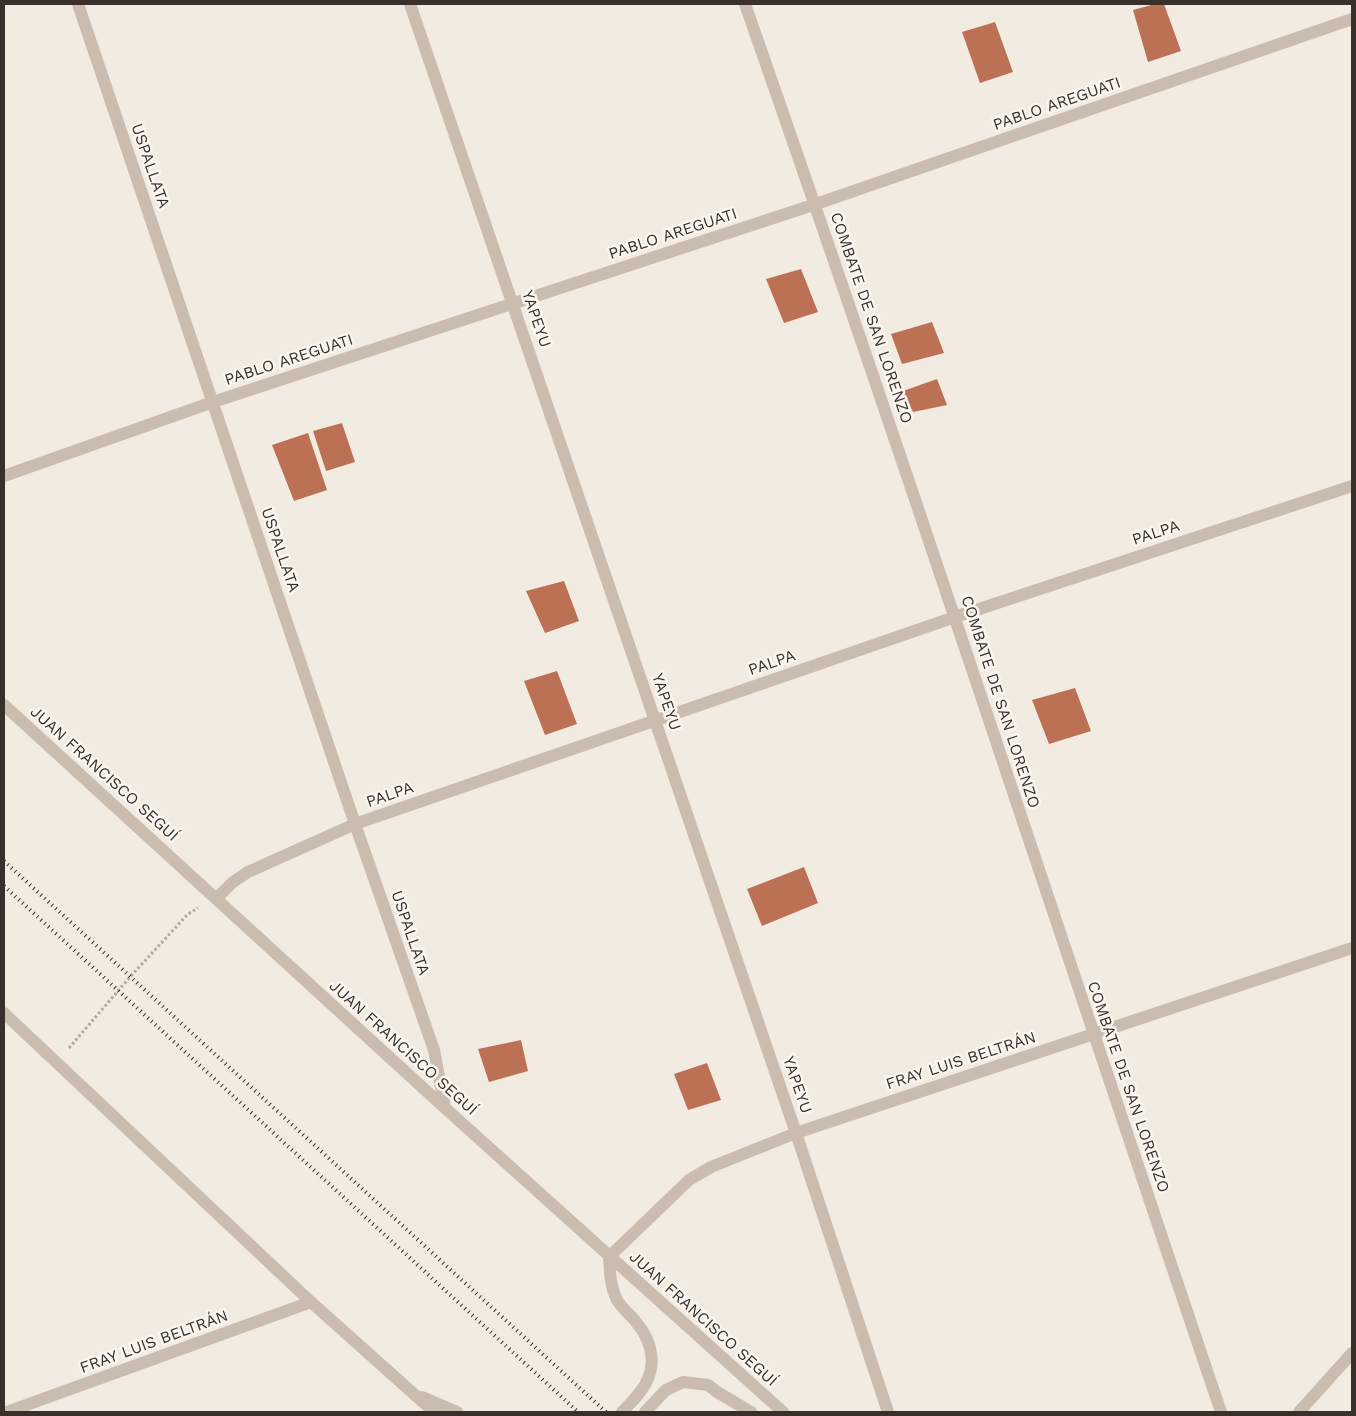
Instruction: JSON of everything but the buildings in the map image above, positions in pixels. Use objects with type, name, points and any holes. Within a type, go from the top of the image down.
[{"type":"street","name":"USPALLATA","points":[[78,4],[355,824],[434,1050],[444,1108]]},
{"type":"street","name":"YAPEYU","points":[[410,4],[656,720],[888,1412]]},
{"type":"street","name":"COMBATE DE SAN LORENZO","points":[[746,4],[816,204],[1093,1035],[1221,1412]]},
{"type":"street","name":"PABLO AREGUATI","points":[[4,476],[213,402],[816,204],[1352,19]]},
{"type":"street","name":"PALPA","points":[[216,899],[233,882],[248,872],[355,824],[955,617],[1352,486]]},
{"type":"street","name":"JUAN FRANCISCO SEGUÍ","points":[[4,705],[444,1108],[783,1412]]},
{"type":"street","name":"FRAY LUIS BELTRÁN","points":[[609,1257],[689,1180],[710,1167],[796,1133],[1352,948]]},
{"type":"street","points":[[4,1013],[312,1302],[434,1412]]},
{"type":"street","points":[[609,1257],[611,1284],[617,1301],[637,1322],[648,1339],[652,1357],[649,1377],[641,1391],[622,1412]]},
{"type":"street","name":"FRAY LUIS BELTRÁN","points":[[7,1412],[312,1302]]},
{"type":"street","points":[[1299,1412],[1352,1353]]},
{"type":"street","points":[[645,1412],[666,1390],[683,1382],[708,1385],[716,1392],[751,1412]]},
{"type":"street","points":[[411,1392],[456,1412]]},
{"type":"path","points":[[57,1062],[130,977],[188,914],[216,899]]},
{"type":"railway","points":[[4,861],[606,1412]]},
{"type":"railway","points":[[4,886],[578,1412]]}]
